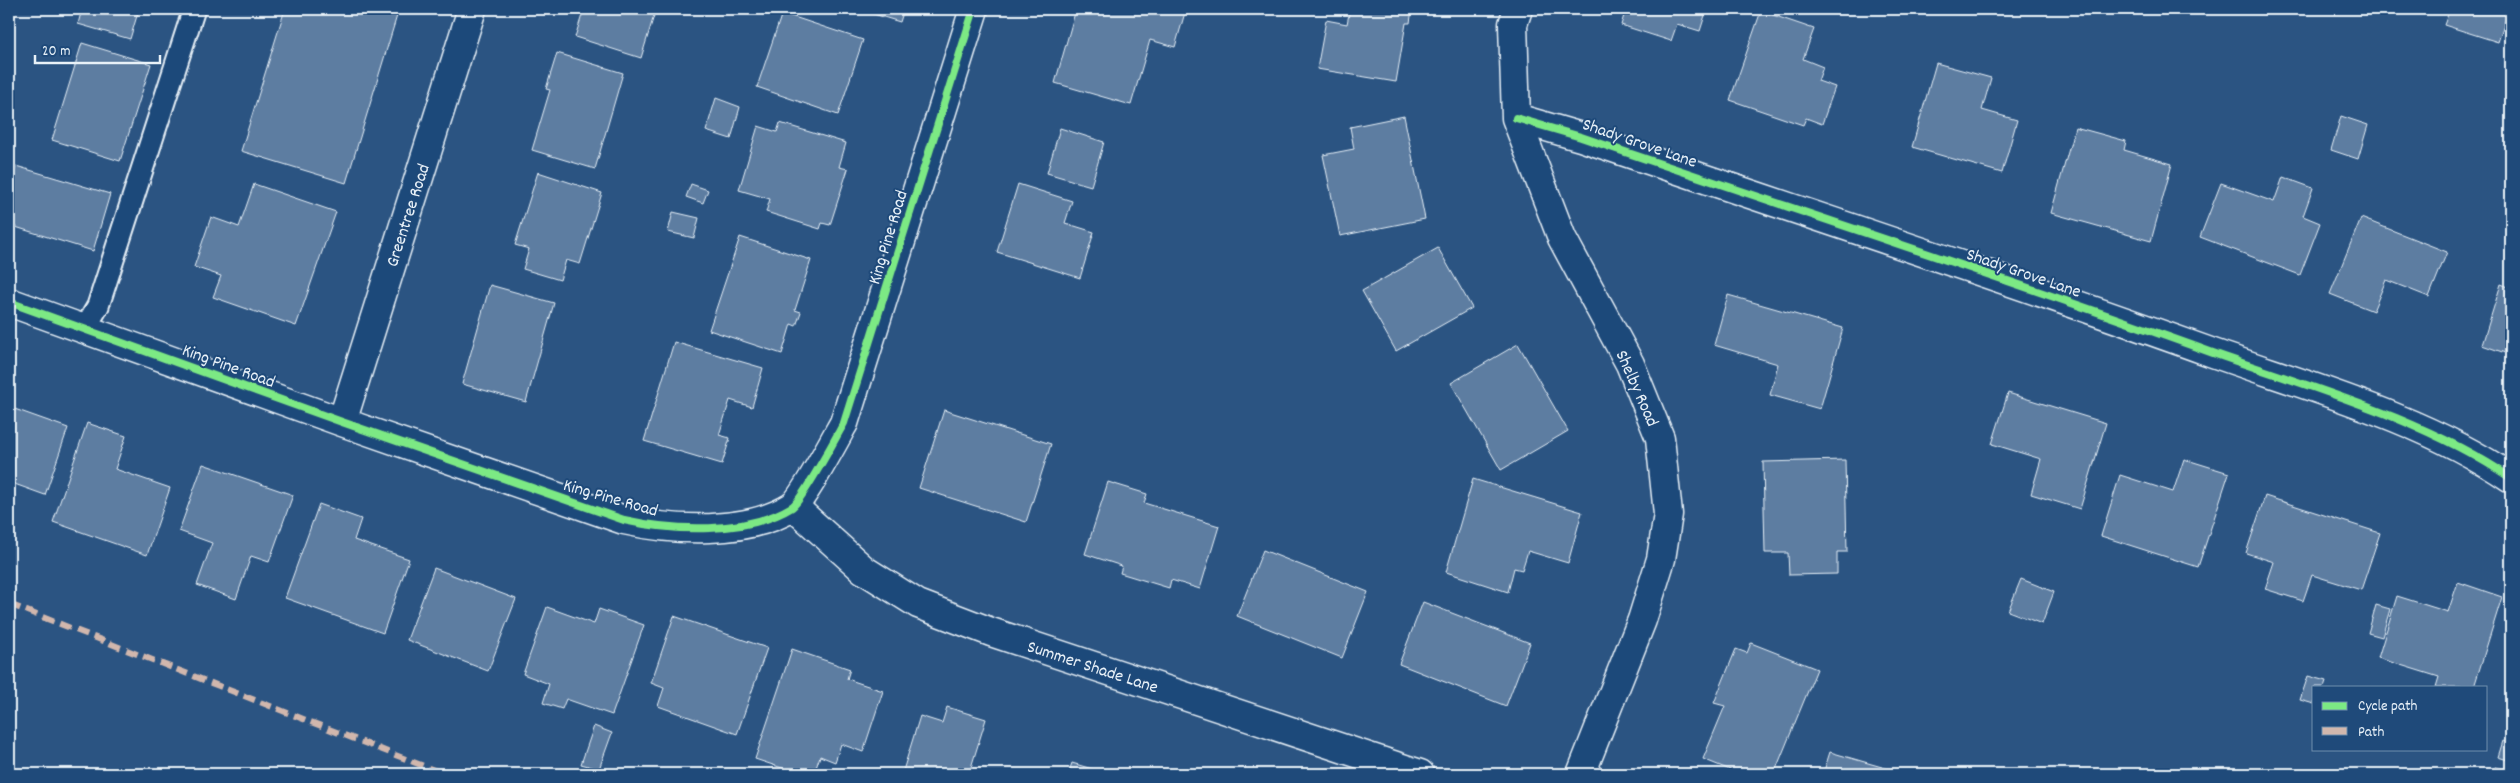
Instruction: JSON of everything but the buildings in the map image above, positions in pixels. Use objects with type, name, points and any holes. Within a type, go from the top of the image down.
[{"type":"street","name":"Greentree Road","points":[[342,422],[472,9]]},
{"type":"street","name":"King Pine Road","points":[[9,302],[342,422],[624,520],[658,528],[713,528],[755,522],[793,506],[819,467],[844,423],[974,9]]},
{"type":"street","name":"Shelby Road","points":[[1518,9],[1513,24],[1516,118],[1562,238],[1630,364],[1660,438],[1668,514],[1661,559],[1642,620],[1581,774]]},
{"type":"street","name":"Shady Grove Lane","points":[[1516,118],[1581,137],[2174,338],[2420,427],[2484,459],[2511,478]]},
{"type":"street","name":"Summer Shade Lane","points":[[793,506],[864,570],[918,604],[991,632],[1420,774]]},
{"type":"lane","points":[[85,328],[98,306],[194,9]]},
{"type":"marked path","points":[[9,604],[444,774]]},
{"type":"cycle path","points":[[9,302],[342,422],[624,520],[665,527],[710,528],[754,522],[774,516],[792,507],[804,493],[844,423],[974,9]]},
{"type":"cycle path","points":[[1516,118],[1581,137],[2056,297],[2367,406],[2442,438],[2478,457],[2511,478]]}]
